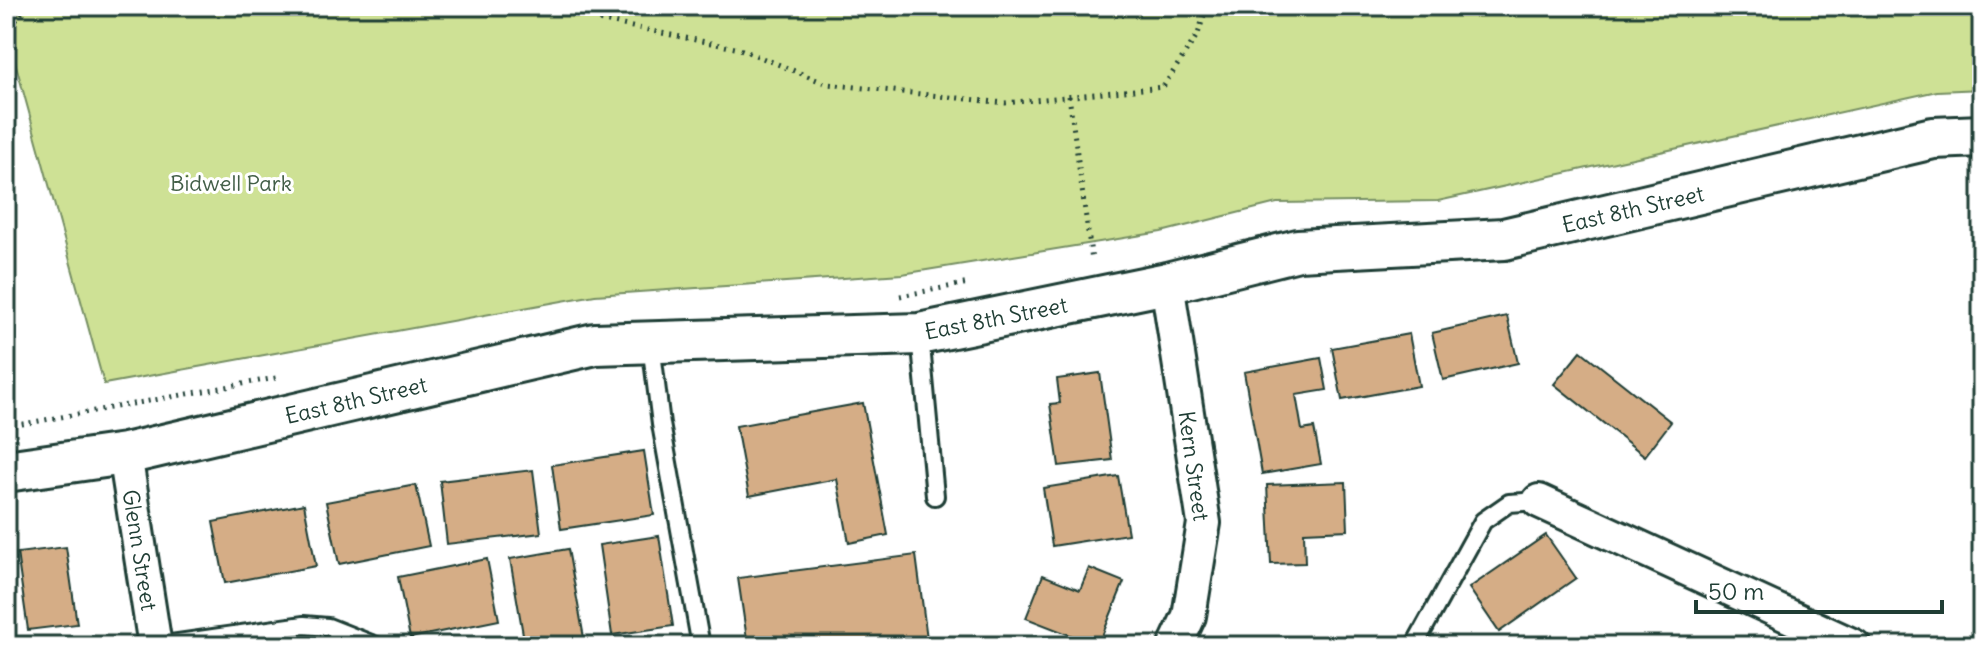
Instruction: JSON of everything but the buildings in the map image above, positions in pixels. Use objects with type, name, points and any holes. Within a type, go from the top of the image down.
[{"type":"street","name":"East 8th Street","points":[[6,471],[125,454],[595,344],[919,334],[1167,283],[1298,250],[1504,239],[1933,138],[1982,136]]},
{"type":"street","name":"Kern Street","points":[[1167,283],[1204,523],[1189,616],[1175,646]]},
{"type":"street","name":"Glenn Street","points":[[125,454],[156,646]]},
{"type":"street","points":[[1539,501],[1854,646]]},
{"type":"lane","points":[[919,334],[935,496]]},
{"type":"lane","points":[[651,343],[661,424],[701,646]]},
{"type":"lane","points":[[1414,646],[1483,521],[1509,503],[1539,501]]},
{"type":"lane","points":[[156,646],[304,625],[328,627],[376,646]]},
{"type":"path","points":[[6,33],[27,6]]},
{"type":"path","points":[[571,6],[598,20],[740,49],[827,84],[1005,103],[1163,87],[1198,34],[1207,6]]},
{"type":"path","points":[[1069,96],[1092,261]]},
{"type":"path","points":[[1077,263],[1106,258]]},
{"type":"path","points":[[886,298],[974,282]]},
{"type":"path","points":[[6,427],[288,376]]},
{"type":"green space","name":"Bidwell Park","points":[[6,6],[1982,6],[1982,89],[1937,91],[1438,201],[1277,203],[1161,232],[902,274],[595,295],[104,384],[6,29]]}]
